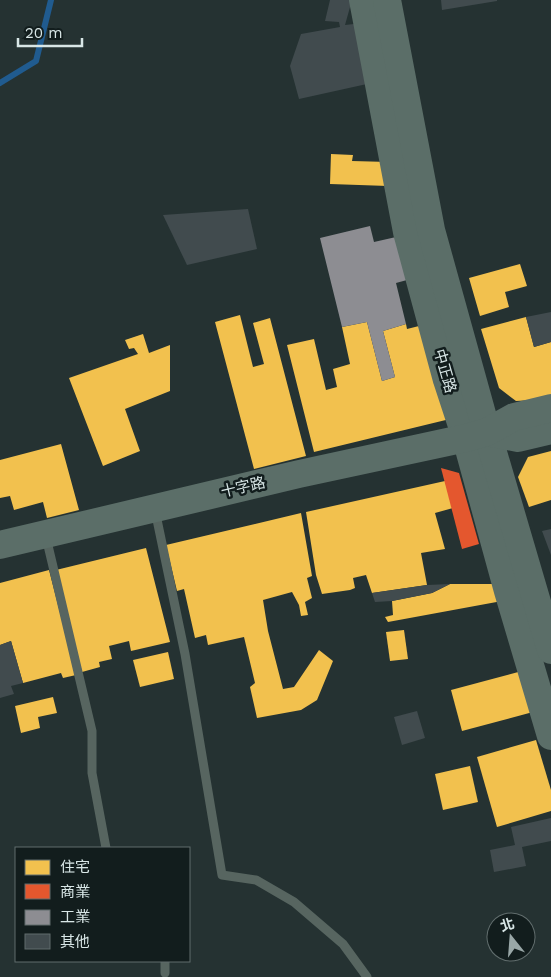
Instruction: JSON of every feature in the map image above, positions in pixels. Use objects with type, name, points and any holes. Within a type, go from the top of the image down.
[{"type":"main road","name":"中正路","points":[[363,0],[407,232],[448,380],[477,435],[551,650]]},
{"type":"main road","name":"中正路","points":[[387,0],[431,230],[477,435],[508,591],[551,736]]},
{"type":"main road","name":"十字路","points":[[0,545],[299,474],[477,435],[514,417],[551,408]]},
{"type":"main road","name":"十字路","points":[[477,435],[518,438],[551,430]]},
{"type":"lane","points":[[155,508],[185,654],[222,875],[256,880],[294,902],[343,944],[367,977]]},
{"type":"lane","points":[[45,534],[92,731],[92,773],[106,847]]},
{"type":"lane","points":[[165,962],[165,974]]},
{"type":"building: 住宅","points":[[331,154],[353,155],[352,161],[389,162],[388,186],[330,184]]},
{"type":"building: 住宅","points":[[520,264],[527,286],[505,292],[509,307],[480,316],[469,278]]},
{"type":"building: 住宅","points":[[240,315],[253,367],[264,364],[253,323],[270,318],[306,456],[254,469],[215,322]]},
{"type":"building: 住宅","points":[[526,317],[534,347],[551,342],[551,399],[516,401],[499,388],[481,329]]},
{"type":"building: 住宅","points":[[367,322],[382,381],[395,377],[383,331],[406,324],[407,329],[431,323],[454,418],[314,452],[287,345],[314,339],[326,390],[337,387],[333,369],[350,364],[342,327]]},
{"type":"building: 住宅","points":[[143,334],[149,353],[170,345],[170,391],[125,409],[140,451],[103,466],[69,378],[138,354],[134,348],[129,349],[125,340]]},
{"type":"building: 住宅","points":[[61,444],[79,510],[47,518],[43,502],[14,510],[10,496],[0,498],[0,460]]},
{"type":"building: 住宅","points":[[551,451],[551,500],[529,507],[518,477],[528,457]]},
{"type":"building: 住宅","points":[[445,481],[453,508],[435,513],[445,549],[421,553],[427,585],[372,593],[366,575],[353,578],[355,588],[322,594],[316,575],[306,512]]},
{"type":"building: 住宅","points":[[301,513],[312,576],[307,578],[312,598],[305,602],[308,615],[301,616],[299,605],[292,592],[263,600],[268,631],[283,689],[294,687],[319,650],[333,661],[317,700],[301,710],[257,718],[250,687],[255,683],[244,637],[208,645],[206,635],[195,638],[184,589],[177,591],[166,545]]},
{"type":"building: 住宅","points":[[146,548],[170,642],[131,651],[129,641],[109,646],[112,659],[99,662],[100,667],[82,672],[56,570]]},
{"type":"building: 住宅","points":[[49,570],[76,675],[63,678],[61,673],[23,683],[11,641],[0,645],[0,583]]},
{"type":"building: 住宅","points":[[450,584],[498,584],[502,601],[388,622],[385,617],[393,615],[392,601],[432,593]]},
{"type":"building: 住宅","points":[[404,630],[408,659],[390,661],[386,632]]},
{"type":"building: 住宅","points":[[168,652],[174,679],[140,687],[133,660]]},
{"type":"building: 住宅","points":[[522,671],[533,712],[462,731],[451,690]]},
{"type":"building: 住宅","points":[[53,697],[57,713],[38,717],[40,728],[21,733],[15,706]]},
{"type":"building: 住宅","points":[[536,740],[551,790],[551,811],[497,827],[477,757]]},
{"type":"building: 住宅","points":[[470,766],[478,802],[443,810],[435,774]]},
{"type":"building: 商業","points":[[441,468],[459,473],[479,544],[462,549]]},
{"type":"building: 工業","points":[[370,226],[374,242],[396,237],[407,280],[396,283],[406,324],[383,331],[395,377],[382,381],[367,322],[342,327],[320,238]]},
{"type":"building: 其他","points":[[330,0],[352,0],[345,25],[363,23],[376,82],[299,99],[290,66],[301,34],[340,27],[339,22],[325,21]]},
{"type":"building: 其他","points":[[441,0],[497,0],[497,1],[442,10]]},
{"type":"building: 其他","points":[[248,209],[257,249],[187,265],[163,215]]},
{"type":"building: 其他","points":[[551,312],[551,342],[534,347],[526,317]]},
{"type":"building: 其他","points":[[551,529],[551,555],[542,531]]},
{"type":"building: 其他","points":[[450,584],[432,593],[392,601],[375,602],[372,593],[427,585]]},
{"type":"building: 其他","points":[[11,641],[23,683],[11,686],[14,694],[0,698],[0,645]]},
{"type":"building: 其他","points":[[417,711],[425,738],[402,745],[394,717]]},
{"type":"building: 其他","points":[[551,818],[551,841],[522,847],[526,866],[494,872],[490,850],[515,845],[511,827]]},
{"type":"waterway","points":[[0,83],[36,61],[51,0]]}]
